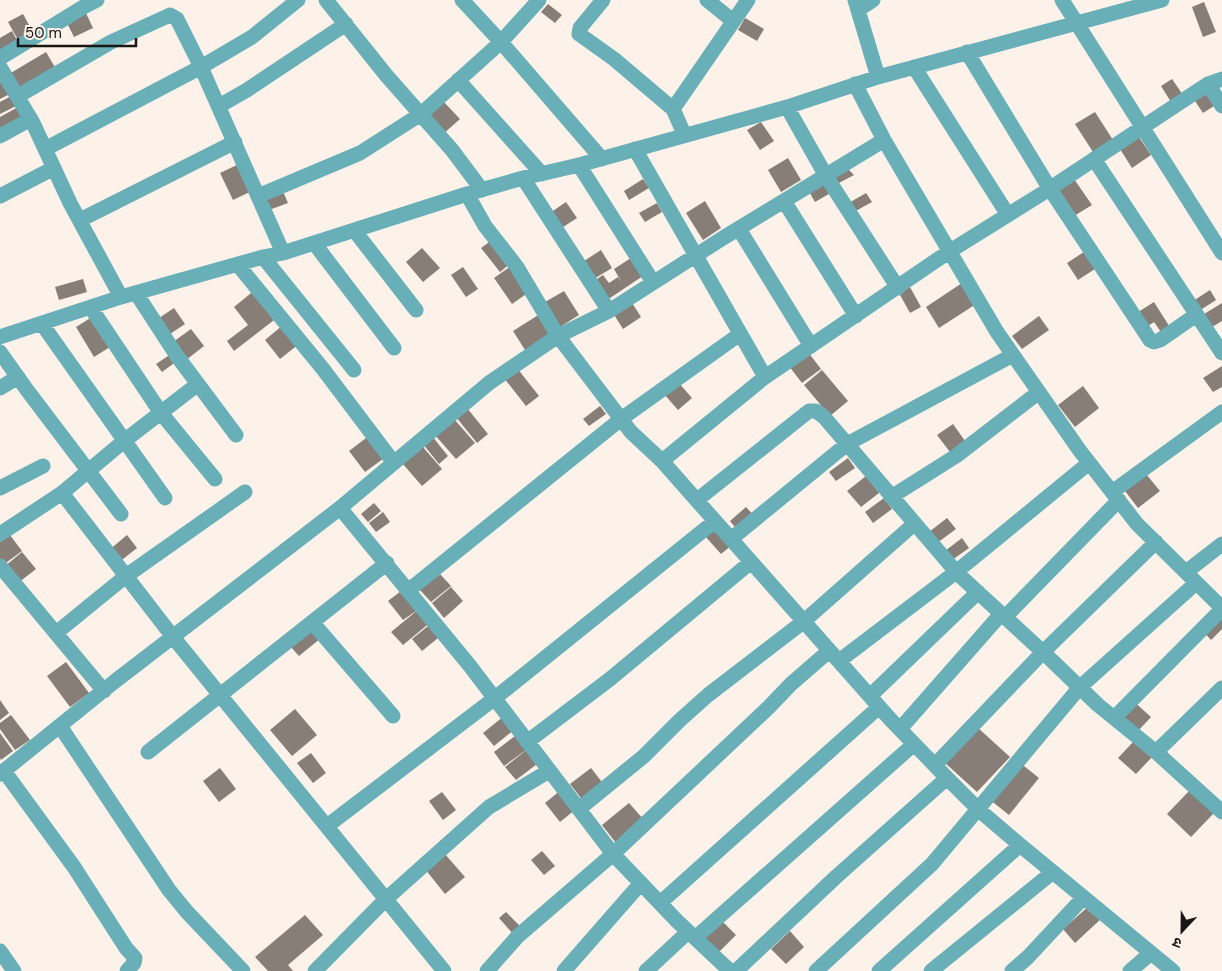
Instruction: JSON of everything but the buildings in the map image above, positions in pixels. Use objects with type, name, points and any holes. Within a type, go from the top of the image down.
[{"type":"street","points":[[0,58],[97,0]]},
{"type":"street","points":[[45,149],[202,67],[252,37],[298,0]]},
{"type":"street","points":[[326,0],[386,75],[452,150],[482,190]]},
{"type":"street","points":[[462,0],[501,42],[602,159]]},
{"type":"street","points":[[258,196],[360,152],[421,114],[501,42],[539,0]]},
{"type":"street","points":[[603,0],[580,28],[579,34],[614,59],[673,109],[684,134]]},
{"type":"street","points":[[707,0],[733,21]]},
{"type":"street","points":[[673,109],[748,0]]},
{"type":"street","points":[[873,0],[856,5],[878,77]]},
{"type":"street","points":[[1062,0],[1222,253]]},
{"type":"street","points":[[0,337],[128,295],[283,253],[467,194],[602,159],[684,134],[787,107],[878,77],[1162,0]]},
{"type":"street","points":[[18,96],[111,42],[170,15],[176,19],[202,67],[283,253]]},
{"type":"street","points":[[219,106],[248,90],[346,24]]},
{"type":"street","points":[[967,52],[1050,189],[1150,340],[1154,342],[1160,340],[1196,315]]},
{"type":"street","points":[[0,67],[31,119],[80,220],[128,295],[154,322],[236,435]]},
{"type":"street","points":[[914,67],[1008,215]]},
{"type":"street","points":[[458,80],[542,174]]},
{"type":"street","points":[[662,461],[765,377],[950,251],[1050,189],[1215,81],[1222,106]]},
{"type":"street","points":[[855,84],[884,140],[1013,355],[1089,463],[1138,524],[1222,608],[1114,718]]},
{"type":"street","points":[[787,107],[826,176],[898,288]]},
{"type":"street","points":[[0,136],[31,119]]},
{"type":"street","points":[[126,971],[134,963],[135,958],[126,948],[74,867],[2,773],[104,691],[340,508],[489,383],[558,336],[608,311],[884,140]]},
{"type":"street","points":[[80,220],[235,142]]},
{"type":"street","points":[[635,149],[765,377]]},
{"type":"street","points":[[1094,159],[1222,353]]},
{"type":"street","points":[[579,165],[653,282]]},
{"type":"street","points":[[0,196],[54,168]]},
{"type":"street","points":[[524,178],[608,311]]},
{"type":"street","points":[[467,194],[486,226],[517,267],[558,336],[631,432],[662,461],[874,702],[979,810],[1173,971]]},
{"type":"street","points":[[784,201],[856,316]]},
{"type":"street","points":[[739,229],[811,346]]},
{"type":"street","points":[[354,230],[416,310]]},
{"type":"street","points":[[314,243],[394,348]]},
{"type":"street","points":[[263,257],[354,370]]},
{"type":"street","points":[[238,265],[323,369],[394,463]]},
{"type":"street","points":[[91,308],[161,413],[215,479]]},
{"type":"street","points":[[42,324],[165,498]]},
{"type":"street","points":[[409,590],[621,419],[740,334]]},
{"type":"street","points":[[0,352],[121,514]]},
{"type":"street","points":[[731,539],[846,444],[1013,355]]},
{"type":"street","points":[[0,388],[18,377]]},
{"type":"street","points":[[0,534],[62,493],[124,441],[198,384]]},
{"type":"street","points":[[891,496],[956,456],[1039,392]]},
{"type":"street","points":[[696,500],[810,411],[816,411],[824,417],[956,572],[1114,718],[1156,752],[1222,812]]},
{"type":"street","points":[[900,729],[1003,615],[1116,496],[1222,412]]},
{"type":"street","points":[[487,971],[518,936],[613,854],[791,684],[956,572],[1089,463]]},
{"type":"street","points":[[0,488],[43,466]]},
{"type":"street","points":[[56,633],[126,576],[245,492]]},
{"type":"street","points":[[62,493],[173,637],[444,971]]},
{"type":"street","points":[[340,508],[387,563],[495,698],[613,854],[692,935],[720,968]]},
{"type":"street","points":[[327,826],[495,698],[715,521]]},
{"type":"street","points":[[579,810],[644,756],[708,695],[803,622],[914,524]]},
{"type":"street","points":[[934,765],[1043,652],[1156,542]]},
{"type":"street","points":[[816,971],[932,864],[1080,687],[1222,544]]},
{"type":"street","points":[[528,742],[610,679],[751,562]]},
{"type":"street","points":[[148,752],[387,563]]},
{"type":"street","points":[[0,566],[104,691]]},
{"type":"street","points":[[660,903],[874,702],[978,592]]},
{"type":"street","points":[[312,622],[393,716]]},
{"type":"street","points":[[1156,752],[1222,688]]},
{"type":"street","points":[[60,726],[169,890],[187,912],[243,971]]},
{"type":"street","points":[[646,971],[692,935],[914,744]]},
{"type":"street","points":[[315,971],[386,899],[488,807],[549,771]]},
{"type":"street","points":[[736,971],[837,876],[947,778]]},
{"type":"street","points":[[878,971],[1020,845]]},
{"type":"street","points":[[930,971],[1053,872]]},
{"type":"street","points":[[564,971],[641,882]]},
{"type":"street","points":[[1012,971],[1028,957],[1083,898]]},
{"type":"street","points":[[0,951],[14,971]]},
{"type":"street","points":[[1130,971],[1151,953]]}]
